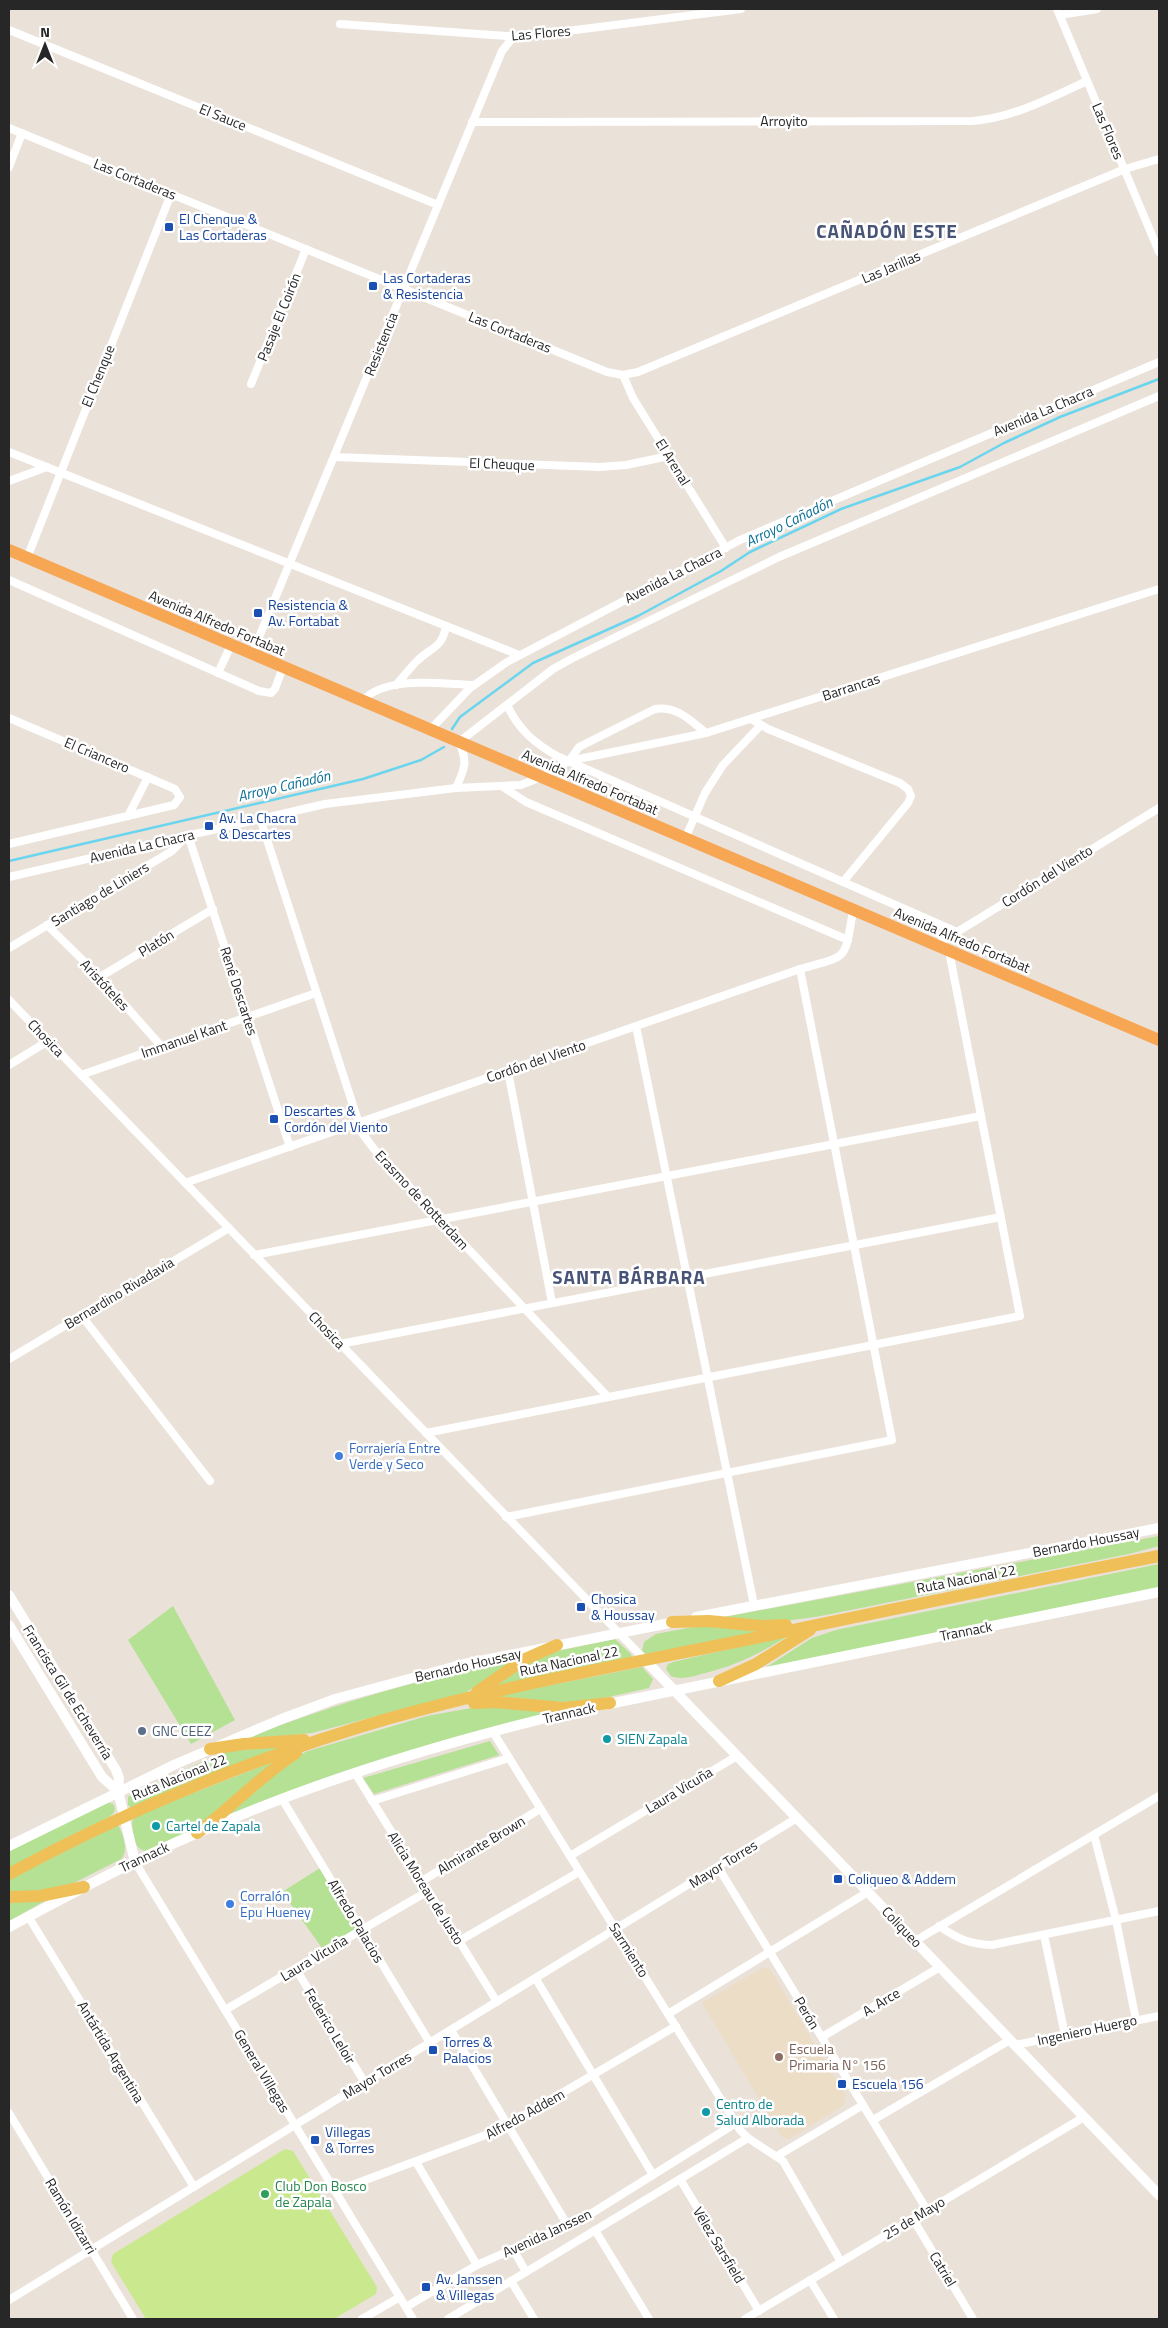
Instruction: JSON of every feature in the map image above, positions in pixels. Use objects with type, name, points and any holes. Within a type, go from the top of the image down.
[{"type":"highway","name":"Avenida Alfredo Fortabat","points":[[9,550],[1159,1040]]},
{"type":"main road","name":"Ruta Nacional 22","points":[[9,1874],[124,1816],[240,1768],[313,1742],[427,1708],[644,1660],[1159,1556]]},
{"type":"main road","points":[[672,1622],[709,1621],[777,1626],[834,1622]]},
{"type":"main road","points":[[719,1681],[756,1664],[820,1624]]},
{"type":"main road","points":[[456,1701],[484,1688],[532,1655],[557,1645]]},
{"type":"main road","points":[[427,1708],[485,1702],[564,1708],[610,1703]]},
{"type":"main road","points":[[210,1749],[244,1744],[304,1740],[348,1731]]},
{"type":"main road","points":[[197,1833],[223,1813],[272,1769],[313,1742]]},
{"type":"main road","points":[[9,1897],[40,1896],[84,1886]]},
{"type":"street","name":"Las Flores","points":[[340,24],[514,36],[741,9]]},
{"type":"street","points":[[1059,12],[1097,9]]},
{"type":"street","name":"Las Flores","points":[[1059,12],[1159,252]]},
{"type":"street","name":"El Sauce","points":[[9,30],[438,205]]},
{"type":"street","name":"Resistencia","points":[[252,654],[502,51],[514,36]]},
{"type":"street","name":"Arroyito","points":[[472,122],[972,121],[993,119],[1017,112],[1087,81]]},
{"type":"street","name":"Las Cortaderas","points":[[9,128],[607,372],[623,376]]},
{"type":"street","points":[[9,167],[22,133]]},
{"type":"street","name":"Las Jarillas","points":[[623,376],[638,372],[1125,170],[1159,159]]},
{"type":"street","name":"El Chenque","points":[[26,558],[171,194]]},
{"type":"street","name":"Pasaje El Coirón","points":[[251,384],[306,249]]},
{"type":"street","name":"Avenida La Chacra","points":[[430,730],[474,685],[518,655],[755,533],[1159,362]]},
{"type":"street","name":"El Arenal","points":[[623,376],[633,398],[726,548]]},
{"type":"street","points":[[456,788],[464,768],[465,756],[459,742],[562,663],[779,557],[1159,396]]},
{"type":"street","points":[[9,452],[518,655]]},
{"type":"street","name":"El Cheuque","points":[[334,457],[600,467],[632,464],[669,456]]},
{"type":"street","points":[[9,481],[47,467]]},
{"type":"street","points":[[9,580],[259,691],[271,693],[275,689],[283,667]]},
{"type":"street","name":"Barrancas","points":[[541,777],[569,761],[706,733],[1159,589]]},
{"type":"street","points":[[396,685],[418,660],[439,645],[444,638],[446,626]]},
{"type":"street","points":[[218,673],[231,645]]},
{"type":"street","points":[[362,701],[369,693],[383,687],[396,685],[474,685]]},
{"type":"street","points":[[507,705],[517,724],[529,738],[569,761],[957,932]]},
{"type":"street","points":[[569,761],[579,747],[655,709],[666,708],[677,711],[706,733]]},
{"type":"street","name":"El Criancero","points":[[9,718],[175,789],[180,797],[174,805],[128,816]]},
{"type":"street","points":[[751,719],[761,725],[900,783],[908,789],[911,796],[908,802],[843,882]]},
{"type":"street","points":[[685,839],[705,793],[723,765],[761,725]]},
{"type":"street","points":[[9,844],[128,816],[148,777]]},
{"type":"street","name":"Avenida La Chacra","points":[[9,877],[325,804],[456,788],[521,785],[541,777]]},
{"type":"street","points":[[503,787],[526,802],[848,940]]},
{"type":"street","name":"Cordón del Viento","points":[[936,945],[1159,808]]},
{"type":"street","name":"Erasmo de Rotterdam","points":[[260,818],[357,1123],[374,1150],[608,1397]]},
{"type":"street","name":"René Descartes","points":[[188,835],[290,1147]]},
{"type":"street","name":"Santiago de Liniers","points":[[9,948],[172,851],[188,835]]},
{"type":"street","name":"Platón","points":[[100,977],[212,909]]},
{"type":"street","name":"Cordón del Viento","points":[[185,1183],[800,969],[840,958],[846,951],[853,911]]},
{"type":"street","name":"Aristóteles","points":[[47,925],[100,977],[162,1046]]},
{"type":"street","points":[[426,1433],[1020,1316],[949,951]]},
{"type":"street","points":[[506,1516],[892,1440],[800,969]]},
{"type":"street","name":"Immanuel Kant","points":[[81,1075],[316,993]]},
{"type":"street","name":"Chosica","points":[[9,1000],[644,1660]]},
{"type":"street","points":[[636,1026],[754,1605]]},
{"type":"street","points":[[9,1065],[48,1041]]},
{"type":"street","points":[[508,1071],[552,1303]]},
{"type":"street","points":[[254,1255],[981,1116]]},
{"type":"street","points":[[340,1344],[1001,1217]]},
{"type":"street","name":"Bernardino Rivadavia","points":[[9,1358],[228,1228]]},
{"type":"street","points":[[81,1315],[210,1481]]},
{"type":"street","name":"Bernardo Houssay","points":[[9,1846],[118,1791],[210,1749],[287,1717],[364,1691],[464,1664],[619,1634],[754,1605],[1159,1528]]},
{"type":"street","name":"Trannack","points":[[9,1926],[84,1886],[197,1833],[282,1799],[355,1773],[493,1732],[610,1703],[1159,1592]]},
{"type":"street","name":"Francisca Gil de Echeverría","points":[[9,1595],[116,1770],[119,1778],[118,1791],[124,1816]]},
{"type":"street","name":"Francisca Gil de Echeverría","points":[[9,1625],[102,1777],[118,1791]]},
{"type":"street","name":"Coliqueo","points":[[644,1660],[1159,2195]]},
{"type":"street","points":[[41,1680],[55,1672]]},
{"type":"street","name":"Sarmiento","points":[[493,1732],[736,2123],[748,2138],[777,2156]]},
{"type":"street","name":"Laura Vicuña","points":[[570,1856],[737,1756]]},
{"type":"street","points":[[372,1801],[509,1758]]},
{"type":"street","name":"Alicia Moreau de Justo","points":[[355,1773],[497,2002]]},
{"type":"street","points":[[915,1941],[1159,1796]]},
{"type":"street","name":"Alfredo Palacios","points":[[282,1799],[430,2043]]},
{"type":"street","name":"Almirante Brown","points":[[422,1881],[540,1808]]},
{"type":"street","name":"General Villegas","points":[[124,1816],[135,1862],[414,2319]]},
{"type":"street","name":"Mayor Torres","points":[[9,2300],[797,1818]]},
{"type":"street","points":[[1094,1835],[1116,1920],[1136,2020]]},
{"type":"street","name":"Perón","points":[[718,1867],[928,2210]]},
{"type":"street","points":[[459,1942],[580,1872]]},
{"type":"street","name":"Laura Vicuña","points":[[225,2010],[428,1891]]},
{"type":"street","points":[[668,2014],[868,1892]]},
{"type":"street","points":[[939,1926],[953,1936],[972,1944],[992,1946],[1159,1911]]},
{"type":"street","name":"Antártida Argentina","points":[[28,1916],[194,2187]]},
{"type":"street","points":[[1044,1934],[1065,2035]]},
{"type":"street","name":"A. Arce","points":[[822,2037],[940,1967]]},
{"type":"street","name":"Federico Leloir","points":[[296,1969],[365,2083]]},
{"type":"street","points":[[536,1979],[653,2175]]},
{"type":"street","name":"Ingeniero Huergo","points":[[873,2120],[1012,2042],[1065,2035],[1159,2016]]},
{"type":"street","name":"Alfredo Addem","points":[[336,2191],[480,2138],[508,2125],[676,2026]]},
{"type":"street","points":[[451,2030],[568,2226]]},
{"type":"street","points":[[841,2262],[785,2165],[777,2156],[864,2105]]},
{"type":"street","name":"Ramón Idizarri","points":[[9,2113],[133,2319]]},
{"type":"street","name":"25 de Mayo","points":[[745,2319],[1084,2117]]},
{"type":"street","name":"Avenida Janssen","points":[[406,2307],[477,2265],[568,2226],[601,2208],[736,2123]]},
{"type":"street","name":"Avenida Janssen","points":[[448,2319],[748,2138]]},
{"type":"street","points":[[416,2162],[477,2265]]},
{"type":"street","name":"Vélez Sarsfield","points":[[680,2179],[759,2311]]},
{"type":"street","points":[[601,2208],[609,2222]]},
{"type":"street","name":"Catriel","points":[[913,2219],[973,2319]]},
{"type":"street","points":[[595,2230],[649,2319]]},
{"type":"street","points":[[513,2249],[526,2272]]},
{"type":"street","points":[[810,2280],[834,2319]]},
{"type":"street","points":[[511,2281],[534,2319]]},
{"type":"street","points":[[362,2319],[400,2297]]},
{"type":"shaded area","name":"Escuela Primaria N° 156","points":[[762,1968],[770,1969],[845,2095],[844,2105],[789,2139],[782,2137],[702,2003]]},
{"type":"green space","points":[[1159,1536],[1159,1546],[1129,1554],[821,1616],[778,1622],[719,1618]]},
{"type":"green space","points":[[1159,1564],[1159,1588],[765,1668],[812,1638],[836,1630]]},
{"type":"green space","points":[[173,1606],[235,1720],[191,1744],[128,1640]]},
{"type":"green space","points":[[698,1626],[770,1630],[646,1654],[642,1651],[644,1642],[656,1634]]},
{"type":"green space","points":[[790,1635],[747,1658],[714,1671],[682,1678],[671,1676],[666,1669],[668,1664],[673,1662]]},
{"type":"green space","points":[[615,1639],[631,1654],[632,1658],[486,1689],[522,1664],[548,1653]]},
{"type":"green space","points":[[521,1657],[465,1693],[312,1733],[243,1740],[345,1703],[450,1674]]},
{"type":"green space","points":[[642,1667],[653,1679],[649,1688],[582,1703],[487,1698]]},
{"type":"green space","points":[[488,1705],[559,1712],[313,1782],[225,1817],[297,1756],[308,1751],[427,1716]]},
{"type":"green space","points":[[490,1741],[499,1755],[374,1794],[363,1778]]},
{"type":"green space","points":[[291,1745],[131,1808],[128,1805],[128,1797],[132,1794],[224,1752]]},
{"type":"green space","points":[[280,1759],[197,1829],[148,1851],[139,1848],[137,1845],[132,1822],[135,1816]]},
{"type":"green space","points":[[107,1802],[113,1804],[115,1808],[114,1813],[109,1817],[9,1868],[9,1851]]},
{"type":"green space","points":[[118,1825],[125,1847],[125,1852],[121,1859],[66,1887],[9,1894],[9,1879]]},
{"type":"green space","points":[[320,1868],[356,1929],[322,1948],[282,1892]]},
{"type":"green space","points":[[50,1898],[9,1921],[9,1900]]},
{"type":"green space","name":"Club Don Bosco de Zapala","points":[[285,2149],[293,2151],[377,2287],[376,2294],[334,2319],[146,2319],[111,2262],[113,2254]]},
{"type":"waterway","name":"Arroyo Cañadón","points":[[452,729],[460,717],[533,663],[638,616],[721,571],[750,552],[841,509],[960,467],[1004,443],[1060,417],[1159,379]]},
{"type":"waterway","name":"Arroyo Cañadón","points":[[9,861],[363,779],[421,760],[444,747]]},
{"type":"place","name":"El Chenque & Las Cortaderas","points":[[169,227]]},
{"type":"place","name":"Las Cortaderas & Resistencia","points":[[373,286]]},
{"type":"place","name":"Resistencia & Av. Fortabat","points":[[258,613]]},
{"type":"place","name":"Av. La Chacra & Descartes","points":[[209,826]]},
{"type":"place","name":"Descartes & Cordón del Viento","points":[[274,1119]]},
{"type":"place","name":"Forrajería Entre Verde y Seco","points":[[339,1456]]},
{"type":"place","name":"Chosica & Houssay","points":[[581,1607]]},
{"type":"place","name":"GNC CEEZ","points":[[142,1731]]},
{"type":"place","name":"SIEN Zapala","points":[[607,1739]]},
{"type":"place","name":"Cartel de Zapala","points":[[156,1826]]},
{"type":"place","name":"Coliqueo & Addem","points":[[838,1879]]},
{"type":"place","name":"Corralón Epu Hueney","points":[[230,1904]]},
{"type":"place","name":"Torres & Palacios","points":[[433,2050]]},
{"type":"place","name":"Escuela Primaria N° 156","points":[[779,2057]]},
{"type":"place","name":"Escuela 156","points":[[842,2084]]},
{"type":"place","name":"Centro de Salud Alborada","points":[[706,2112]]},
{"type":"place","name":"Villegas & Torres","points":[[315,2140]]},
{"type":"place","name":"Club Don Bosco de Zapala","points":[[265,2194]]},
{"type":"place","name":"Av. Janssen & Villegas","points":[[426,2287]]},
{"type":"district","name":"CAÑADÓN ESTE","points":[[887,231]]},
{"type":"district","name":"SANTA BÁRBARA","points":[[629,1277]]}]
